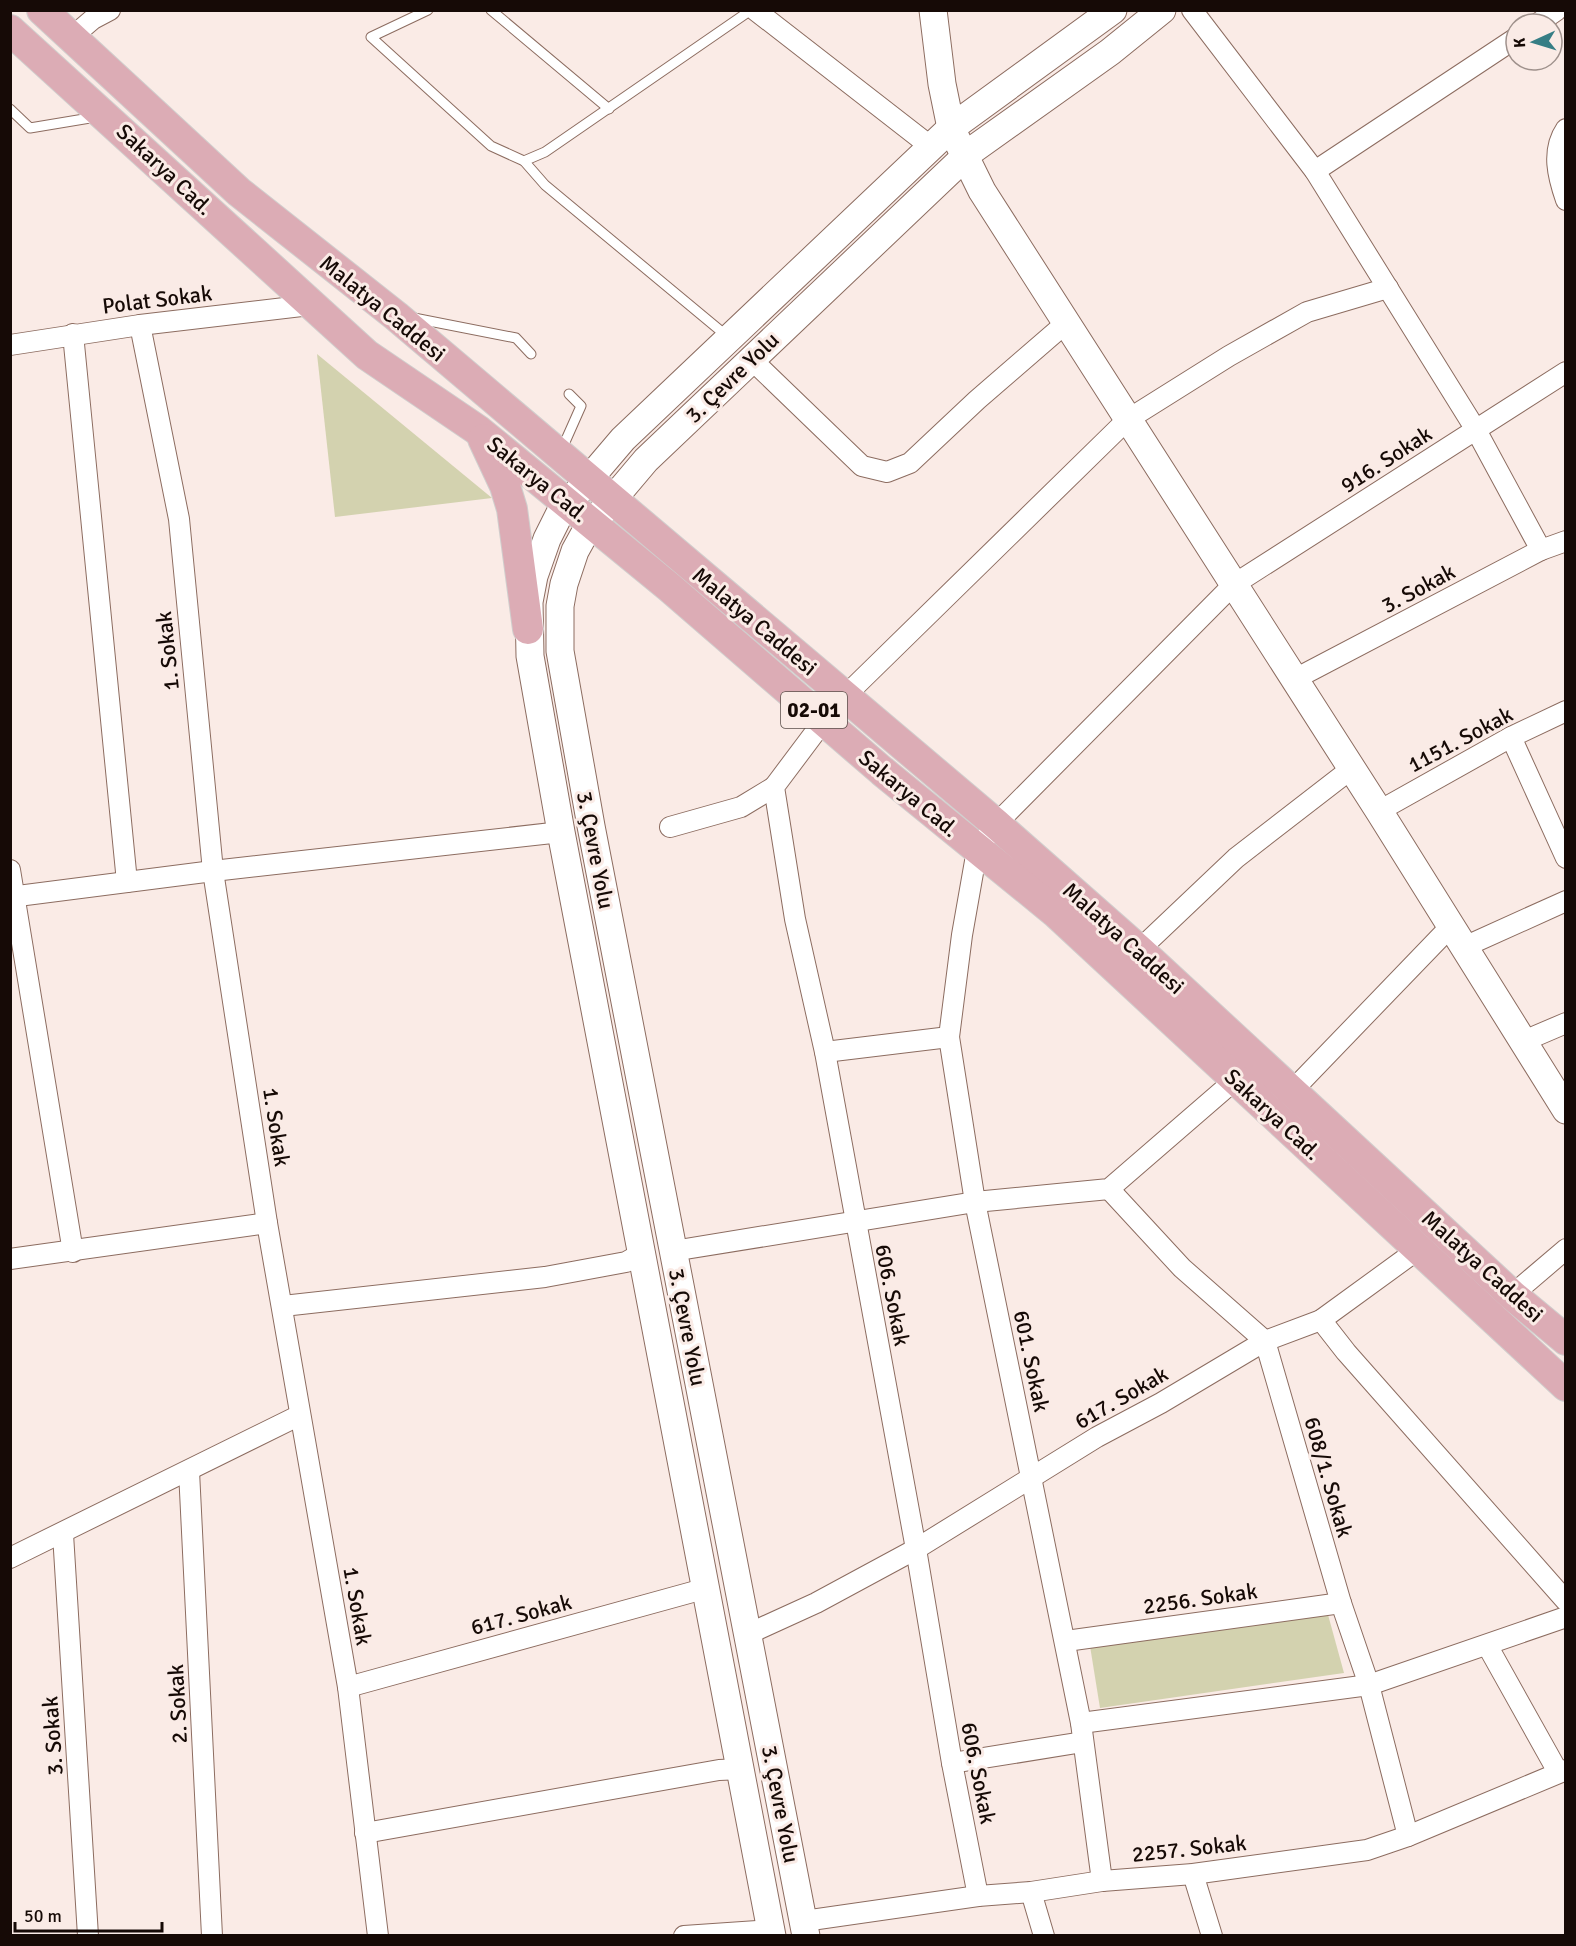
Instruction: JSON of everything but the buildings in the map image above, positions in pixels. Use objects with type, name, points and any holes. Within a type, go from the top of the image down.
[{"type":"main road","name":"Malatya Caddesi","points":[[42,10],[239,192],[396,316],[996,824],[1139,950],[1512,1295],[1566,1340]]},
{"type":"main road","points":[[933,10],[942,84],[951,128],[964,158],[1127,420],[1191,516],[1566,1110]]},
{"type":"main road","name":"3. Çevre Yolu","points":[[772,1933],[561,832],[530,656],[528,629],[531,589],[538,563],[553,526],[623,439],[930,146],[951,128],[1113,10]]},
{"type":"main road","name":"3. Çevre Yolu","points":[[805,1928],[673,1251],[560,651],[559,617],[564,584],[575,551],[592,524],[646,460],[751,359],[964,158],[1110,52],[1162,10]]},
{"type":"main road","name":"Sakarya Cad.","points":[[10,30],[114,121],[310,305],[367,355],[479,431],[825,719],[875,765],[1055,912],[1566,1386]]},
{"type":"main road","points":[[114,121],[143,103]]},
{"type":"main road","points":[[186,189],[209,164]]},
{"type":"main road","points":[[479,431],[505,486],[512,509],[528,629]]},
{"type":"street","points":[[72,37],[110,10]]},
{"type":"street","points":[[753,10],[930,146]]},
{"type":"street","points":[[1192,10],[1315,171],[1476,430],[1541,550]]},
{"type":"street","points":[[1315,171],[1504,46]]},
{"type":"street","points":[[1566,129],[1557,150],[1558,174],[1566,200]]},
{"type":"street","points":[[845,696],[944,596],[1127,420],[1229,356],[1307,312],[1388,288]]},
{"type":"street","name":"Polat Sokak","points":[[10,345],[140,325],[310,305]]},
{"type":"street","points":[[751,359],[862,466],[887,472],[910,464],[977,400],[1066,323]]},
{"type":"street","name":"1. Sokak","points":[[140,325],[179,519],[213,871],[267,1223],[348,1687],[378,1935]]},
{"type":"street","points":[[74,334],[127,882]]},
{"type":"street","name":"916. Sokak","points":[[977,850],[996,824],[1233,585],[1566,372]]},
{"type":"street","name":"3. Sokak","points":[[1293,680],[1541,550],[1566,541]]},
{"type":"street","name":"1151. Sokak","points":[[1378,811],[1511,737],[1566,711]]},
{"type":"street","points":[[670,827],[741,807],[774,788],[825,719]]},
{"type":"street","points":[[1511,737],[1566,858]]},
{"type":"street","points":[[1139,950],[1236,858],[1351,769]]},
{"type":"street","name":"606. Sokak","points":[[774,788],[795,919],[825,1052],[854,1221],[916,1549],[952,1763],[978,1896]]},
{"type":"street","points":[[13,897],[213,871],[561,832]]},
{"type":"street","name":"601. Sokak","points":[[977,850],[962,935],[949,1037],[975,1202],[1081,1723],[1102,1881]]},
{"type":"street","points":[[10,870],[73,1252]]},
{"type":"street","points":[[1291,1092],[1458,937],[1566,901]]},
{"type":"street","points":[[1524,1041],[1566,1023]]},
{"type":"street","points":[[825,1052],[949,1037]]},
{"type":"street","points":[[673,1251],[975,1202],[1109,1189],[1235,1080]]},
{"type":"street","points":[[1109,1189],[1182,1268],[1265,1341]]},
{"type":"street","points":[[10,1259],[73,1252],[267,1223]]},
{"type":"street","name":"617. Sokak","points":[[748,1634],[816,1603],[916,1549],[1097,1437],[1265,1341],[1322,1320],[1419,1248]]},
{"type":"street","points":[[1512,1295],[1566,1249]]},
{"type":"street","points":[[283,1306],[545,1277],[626,1262],[642,1253]]},
{"type":"street","points":[[1322,1320],[1354,1361],[1566,1601]]},
{"type":"street","name":"608/1. Sokak","points":[[1265,1341],[1341,1603],[1368,1685],[1408,1836]]},
{"type":"street","points":[[10,1558],[63,1534],[300,1415]]},
{"type":"street","name":"2. Sokak","points":[[189,1471],[213,1935]]},
{"type":"street","name":"3. Sokak","points":[[63,1534],[88,1935]]},
{"type":"street","name":"617. Sokak","points":[[348,1687],[707,1588]]},
{"type":"street","name":"2256. Sokak","points":[[1066,1641],[1341,1603]]},
{"type":"street","points":[[1081,1723],[1368,1685],[1566,1617]]},
{"type":"street","points":[[1487,1645],[1562,1771]]},
{"type":"street","points":[[952,1763],[1083,1742]]},
{"type":"street","points":[[365,1833],[718,1770],[742,1769]]},
{"type":"street","name":"2257. Sokak","points":[[805,1928],[978,1896],[1030,1892],[1102,1881],[1193,1874],[1367,1850],[1408,1836],[1562,1771]]},
{"type":"street","points":[[1193,1874],[1212,1935]]},
{"type":"street","points":[[1030,1892],[1044,1935]]},
{"type":"street","points":[[684,1935],[772,1933]]},
{"type":"lane","points":[[428,10],[371,37],[491,146],[524,161],[545,185],[729,338]]},
{"type":"lane","points":[[491,10],[609,109]]},
{"type":"lane","points":[[524,161],[545,152],[753,10]]},
{"type":"lane","points":[[10,110],[30,128],[114,121]]},
{"type":"lane","points":[[396,316],[476,328],[516,338],[531,354]]},
{"type":"lane","points":[[559,456],[581,406],[569,394]]},
{"type":"green space","points":[[317,354],[492,498],[335,517]]},
{"type":"green space","points":[[1327,1611],[1344,1673],[1100,1708],[1090,1646]]}]
